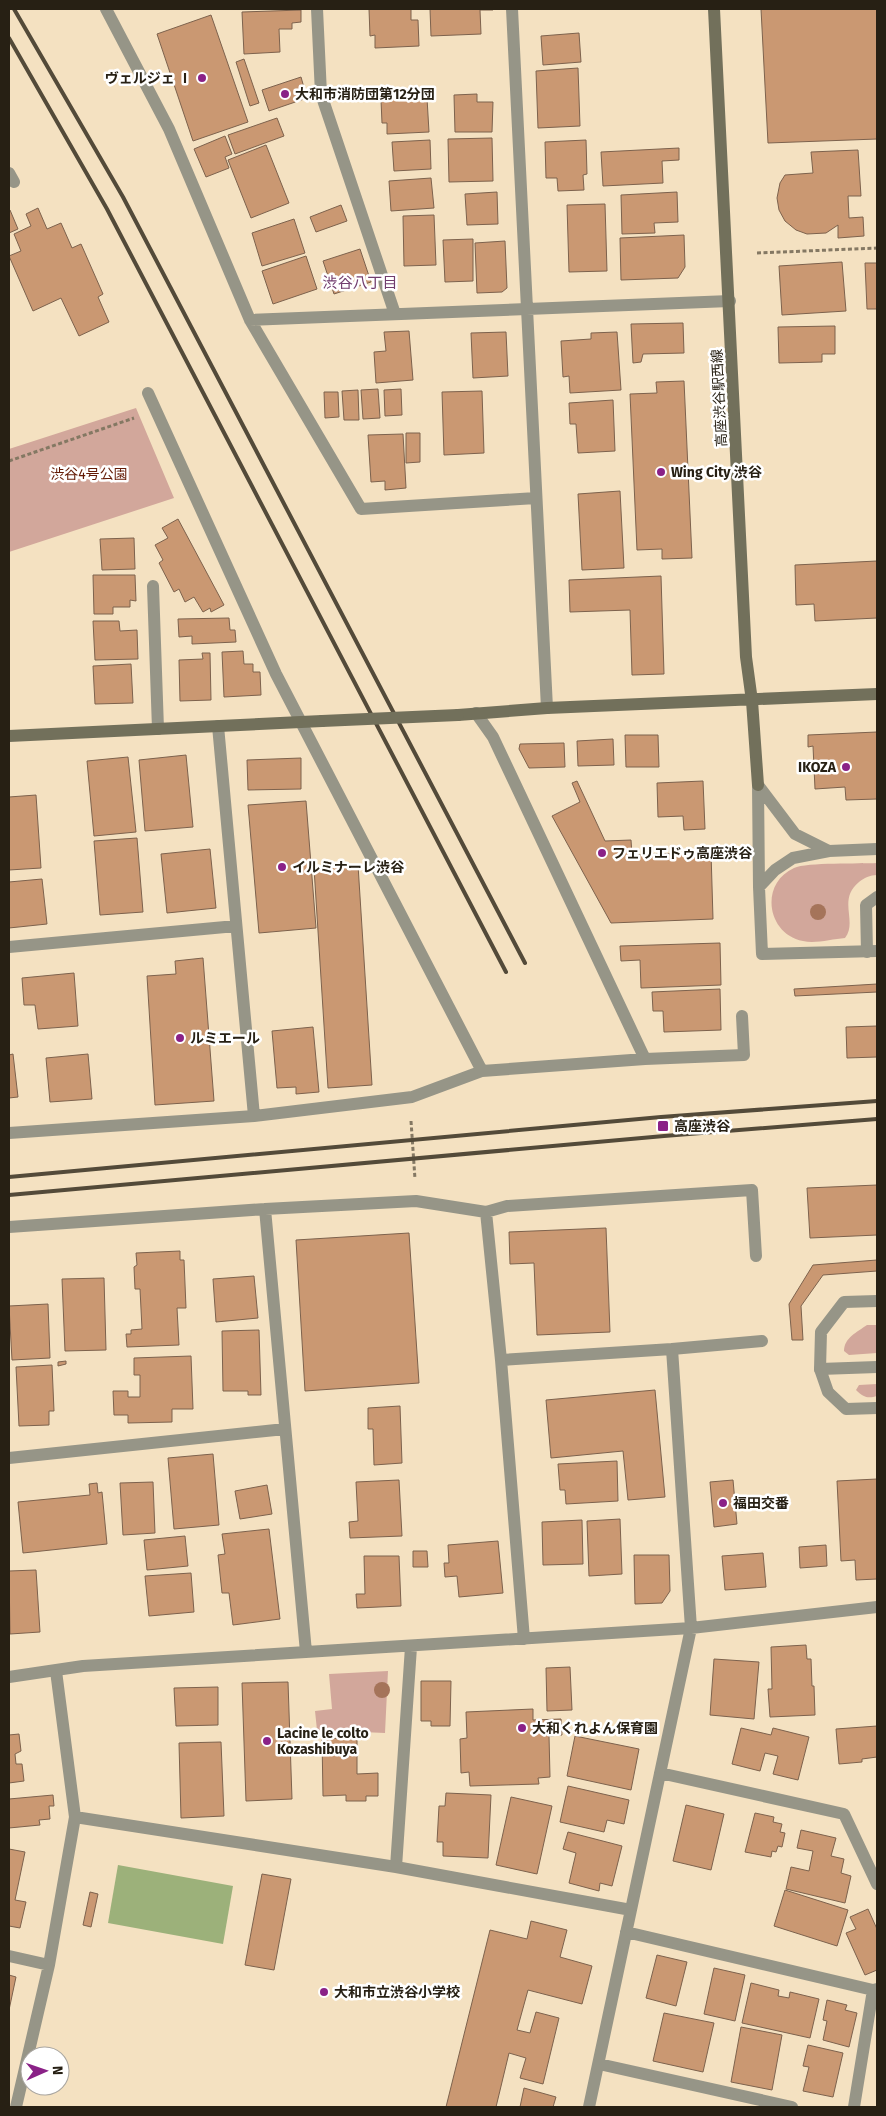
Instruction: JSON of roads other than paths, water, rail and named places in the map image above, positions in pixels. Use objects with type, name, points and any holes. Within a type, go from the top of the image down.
[{"type":"street","points":[[106,9],[169,129],[250,320],[361,509],[536,498]]},
{"type":"street","points":[[317,9],[321,94],[395,314]]},
{"type":"street","points":[[512,9],[547,708]]},
{"type":"street","name":"高座渋谷駅西線","points":[[714,9],[730,302],[746,657],[752,701],[758,785]]},
{"type":"street","points":[[250,320],[730,302]]},
{"type":"street","points":[[148,392],[272,665],[482,1072]]},
{"type":"street","points":[[153,586],[158,729]]},
{"type":"street","points":[[9,736],[458,715],[547,708],[752,701],[877,694]]},
{"type":"street","points":[[476,713],[493,737],[645,1059]]},
{"type":"street","points":[[218,726],[254,1116]]},
{"type":"street","points":[[758,785],[795,834],[829,851]]},
{"type":"street","points":[[758,785],[762,954],[872,952],[866,905],[877,897]]},
{"type":"street","points":[[759,887],[775,870],[793,858],[829,851],[877,849]]},
{"type":"street","points":[[9,947],[236,926]]},
{"type":"street","points":[[9,1133],[254,1116],[410,1098],[482,1072],[645,1059],[744,1055],[742,1016]]},
{"type":"street","points":[[9,1227],[265,1209],[416,1201],[486,1212],[507,1206],[752,1190],[756,1256]]},
{"type":"street","points":[[265,1209],[306,1652]]},
{"type":"street","points":[[486,1212],[501,1360],[524,1639]]},
{"type":"street","points":[[877,1301],[844,1302],[821,1332],[820,1369],[828,1392],[846,1409],[877,1408]]},
{"type":"street","points":[[501,1360],[762,1341]]},
{"type":"street","points":[[589,2107],[691,1628],[672,1349]]},
{"type":"street","points":[[820,1369],[877,1367]]},
{"type":"street","points":[[9,1458],[285,1429]]},
{"type":"street","points":[[9,1678],[83,1666],[691,1628],[877,1607]]},
{"type":"street","points":[[396,1868],[410,1647]]},
{"type":"street","points":[[16,2107],[49,1965],[75,1817],[56,1671]]},
{"type":"street","points":[[660,1773],[844,1814],[877,1884]]},
{"type":"street","points":[[75,1817],[396,1868],[631,1910]]},
{"type":"street","points":[[626,1932],[875,1990],[854,2107]]},
{"type":"street","points":[[9,1956],[49,1965]]},
{"type":"street","points":[[598,2064],[792,2107]]},
{"type":"railway","points":[[14,9],[123,197],[525,963]]},
{"type":"railway","points":[[9,38],[107,209],[506,972]]},
{"type":"railway","points":[[9,1177],[661,1117],[877,1101]]},
{"type":"railway","points":[[9,1195],[664,1136],[877,1119]]},
{"type":"place","name":"ヴェルジェ Ⅰ","points":[[202,78]]},
{"type":"place","name":"大和市消防団第12分団","points":[[285,94]]},
{"type":"place","name":"Wing City 渋谷","points":[[661,472]]},
{"type":"place","name":"IKOZA","points":[[846,767]]},
{"type":"place","name":"フェリエドゥ高座渋谷","points":[[602,853]]},
{"type":"place","name":"イルミナーレ渋谷","points":[[282,867]]},
{"type":"place","name":"ルミエール","points":[[180,1038]]},
{"type":"place","name":"高座渋谷","points":[[663,1126]]},
{"type":"place","name":"福田交番","points":[[723,1503]]},
{"type":"place","name":"大和くれよん保育園","points":[[522,1728]]},
{"type":"place","name":"Lacine le colto Kozashibuya","points":[[267,1741]]},
{"type":"place","name":"大和市立渋谷小学校","points":[[324,1992]]},
{"type":"district","name":"渋谷八丁目","points":[[360,283]]},
{"type":"park label","name":"渋谷4号公園","points":[[89,474]]}]
